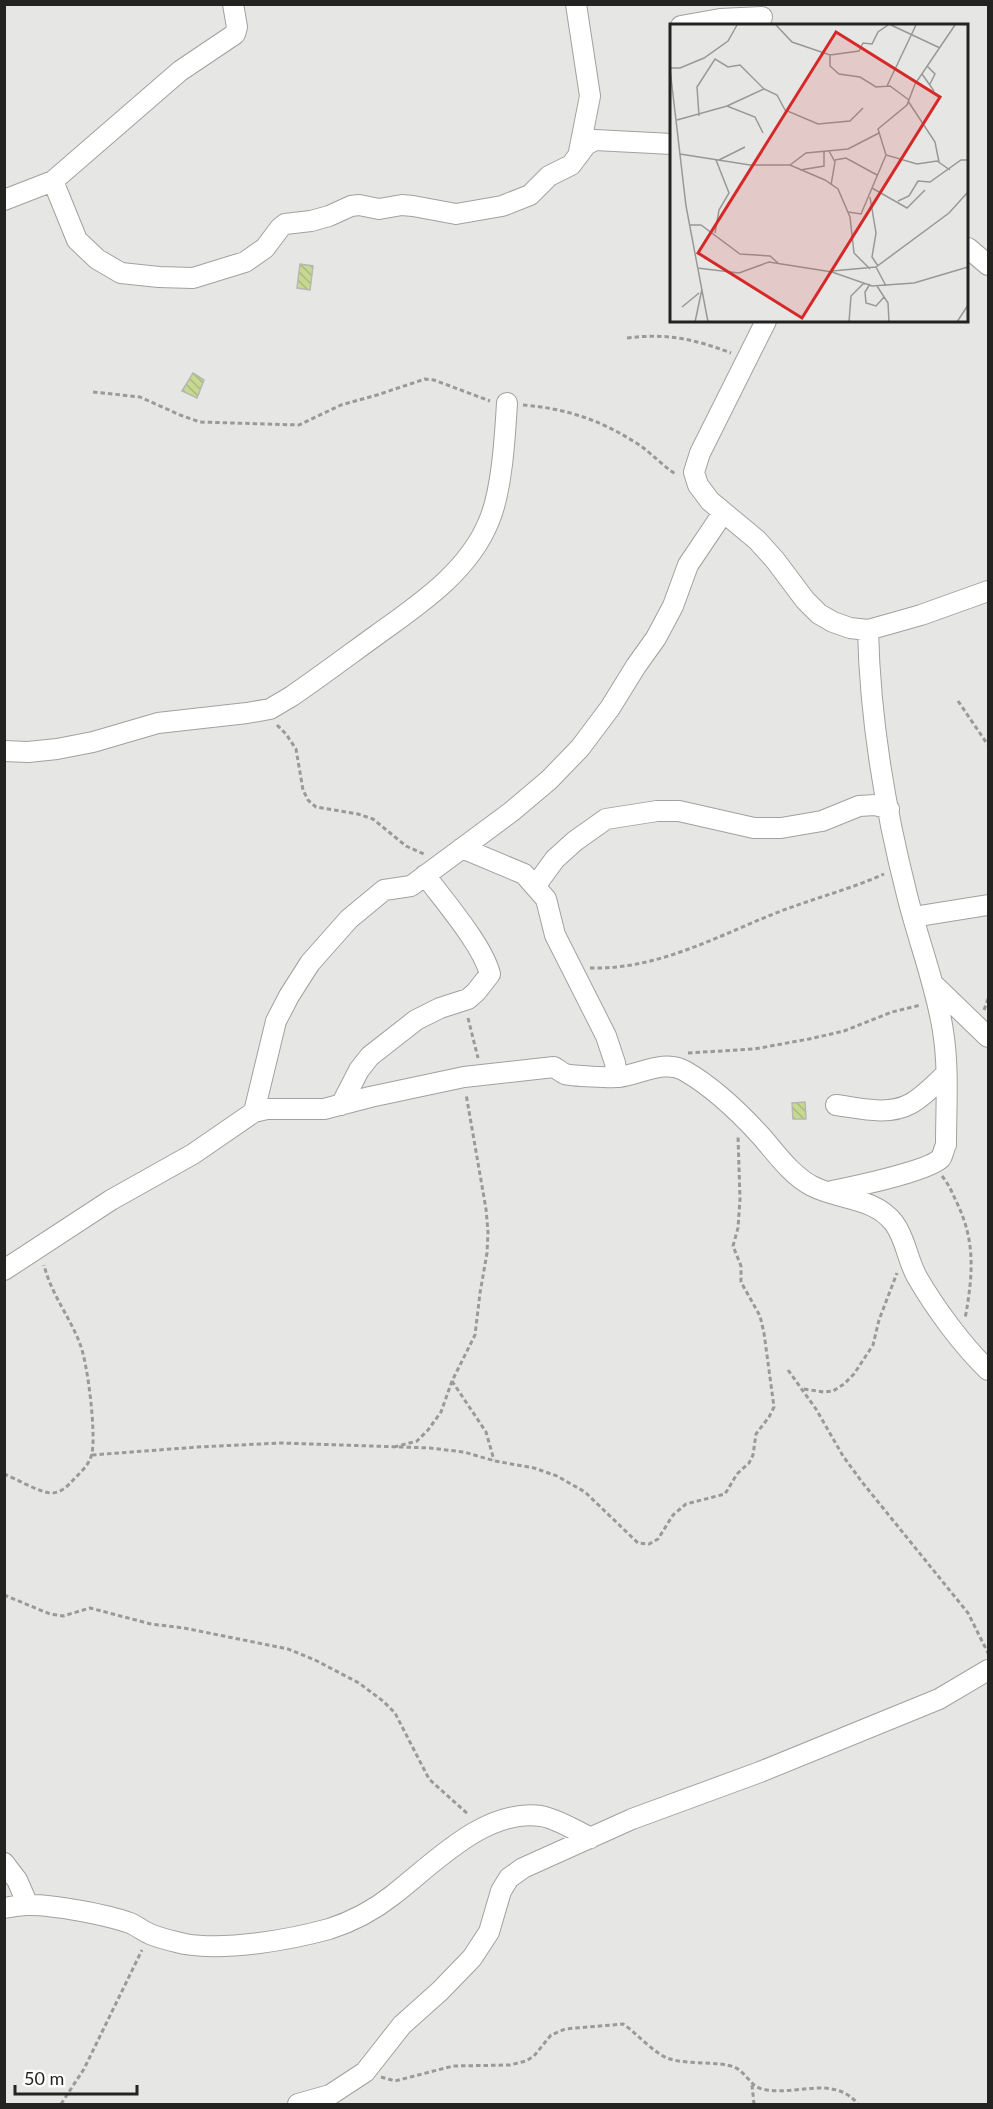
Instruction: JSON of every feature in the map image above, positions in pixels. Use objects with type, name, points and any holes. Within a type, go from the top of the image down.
[{"type":"street","points":[[4,200],[53,181],[180,71],[235,34],[237,27],[233,4]]},
{"type":"street","points":[[576,4],[590,102],[579,152]]},
{"type":"street","points":[[693,24],[763,16]]},
{"type":"street","points":[[53,181],[77,240],[96,259],[121,273],[194,278],[245,262],[265,248],[285,224],[320,219],[359,205],[379,209],[402,205],[456,214],[502,206],[530,195],[549,176],[571,165],[579,152],[595,140],[670,144]]},
{"type":"street","points":[[969,249],[988,265]]},
{"type":"street","points":[[765,322],[700,453],[694,472],[698,485],[710,501],[757,540],[819,614],[850,628],[868,630],[921,615],[988,591]]},
{"type":"street","points":[[4,751],[28,752],[57,749],[93,742],[158,723],[237,715],[270,709],[292,696],[419,606],[452,574],[473,549],[489,521],[495,498],[507,403]]},
{"type":"street","points":[[254,1112],[276,1022],[310,963],[349,919],[384,890],[411,886],[511,812],[549,780],[580,748],[610,708],[656,638],[673,606],[688,565],[723,513]]},
{"type":"street","points":[[828,1192],[864,1185],[930,1164],[940,1158],[946,1145],[946,1074],[943,1031],[900,869],[871,692],[868,630]]},
{"type":"street","points":[[536,885],[555,859],[575,841],[606,819],[657,811],[679,812],[754,828],[781,828],[822,821],[858,806],[875,805],[889,809]]},
{"type":"street","points":[[462,848],[524,874],[546,899],[555,935],[606,1036],[617,1077]]},
{"type":"street","points":[[341,1105],[359,1070],[376,1050],[416,1020],[440,1008],[464,1000],[476,992],[490,974],[478,947],[425,875]]},
{"type":"street","points":[[913,917],[988,905]]},
{"type":"street","points":[[934,991],[988,1037]]},
{"type":"street","points":[[4,1270],[111,1200],[193,1154],[254,1112],[267,1109],[324,1109],[381,1094],[464,1077],[554,1067],[566,1074],[617,1077],[667,1066],[679,1068],[699,1080],[737,1114],[797,1175],[812,1186],[882,1211],[893,1222],[903,1238],[916,1275],[961,1341],[988,1370]]},
{"type":"street","points":[[836,1105],[871,1110],[897,1109],[922,1096],[946,1074]]},
{"type":"street","points":[[298,2104],[330,2095],[365,2072],[402,2025],[440,1992],[472,1958],[489,1932],[501,1891],[509,1878],[523,1868],[632,1819],[760,1772],[939,1700],[985,1670]]},
{"type":"street","points":[[4,1908],[28,1905],[113,1918],[150,1934],[187,1944],[216,1946],[294,1938],[332,1928],[365,1914],[447,1850],[502,1820],[521,1816],[543,1816],[591,1838]]},
{"type":"street","points":[[4,1863],[16,1880],[28,1905]]},
{"type":"path","points":[[627,338],[650,335],[680,337],[704,343],[746,359]]},
{"type":"path","points":[[93,392],[140,397],[200,422],[299,425],[334,407],[425,379],[435,380],[490,401],[566,410],[591,418],[634,441],[669,471],[698,485]]},
{"type":"path","points":[[958,701],[988,745]]},
{"type":"path","points":[[270,709],[276,725],[286,734],[296,749],[303,790],[308,800],[316,807],[358,814],[373,819],[406,846],[443,861]]},
{"type":"path","points":[[570,967],[625,967],[672,956],[783,910],[900,869]]},
{"type":"path","points":[[667,1066],[687,1053],[754,1048],[837,1032],[892,1012],[928,1004],[934,991]]},
{"type":"path","points":[[464,1000],[479,1065],[491,1075]]},
{"type":"path","points":[[390,1448],[417,1441],[428,1430],[441,1412],[452,1381],[475,1335],[488,1232],[464,1077]]},
{"type":"path","points":[[92,1455],[281,1443],[464,1452],[495,1461],[534,1468],[557,1476],[585,1492],[638,1543],[649,1544],[658,1539],[673,1515],[687,1504],[725,1494],[738,1474],[749,1463],[753,1455],[756,1434],[774,1407],[760,1316],[741,1282],[741,1266],[734,1249],[740,1199],[737,1114]]},
{"type":"path","points":[[930,1164],[945,1180],[957,1202],[972,1251],[972,1266],[961,1341]]},
{"type":"path","points":[[4,1474],[42,1491],[52,1493],[69,1486],[92,1455],[91,1408],[82,1352],[46,1275],[40,1247]]},
{"type":"path","points":[[802,1389],[833,1391],[855,1374],[873,1345],[879,1320],[906,1248]]},
{"type":"path","points":[[788,1370],[862,1482],[968,1613],[988,1655]]},
{"type":"path","points":[[452,1381],[486,1432],[495,1461]]},
{"type":"path","points":[[4,1595],[50,1614],[63,1616],[90,1608],[151,1623],[288,1649],[315,1660],[359,1683],[383,1701],[395,1713],[429,1779],[484,1828]]},
{"type":"path","points":[[61,2104],[84,2069],[150,1934]]},
{"type":"path","points":[[365,2072],[394,2081],[453,2066],[510,2065],[526,2061],[534,2056],[551,2035],[565,2029],[611,2023],[623,2024],[668,2059],[704,2065],[731,2066],[741,2070],[752,2084],[761,2089],[779,2091],[823,2087],[838,2090],[849,2095],[858,2104]]},
{"type":"path","points":[[752,2084],[753,2104]]},
{"type":"building","points":[[300,264],[313,266],[310,290],[297,288]]},
{"type":"building","points":[[193,373],[204,380],[197,398],[182,391]]},
{"type":"building","points":[[805,1102],[806,1119],[793,1119],[792,1103]]}]
